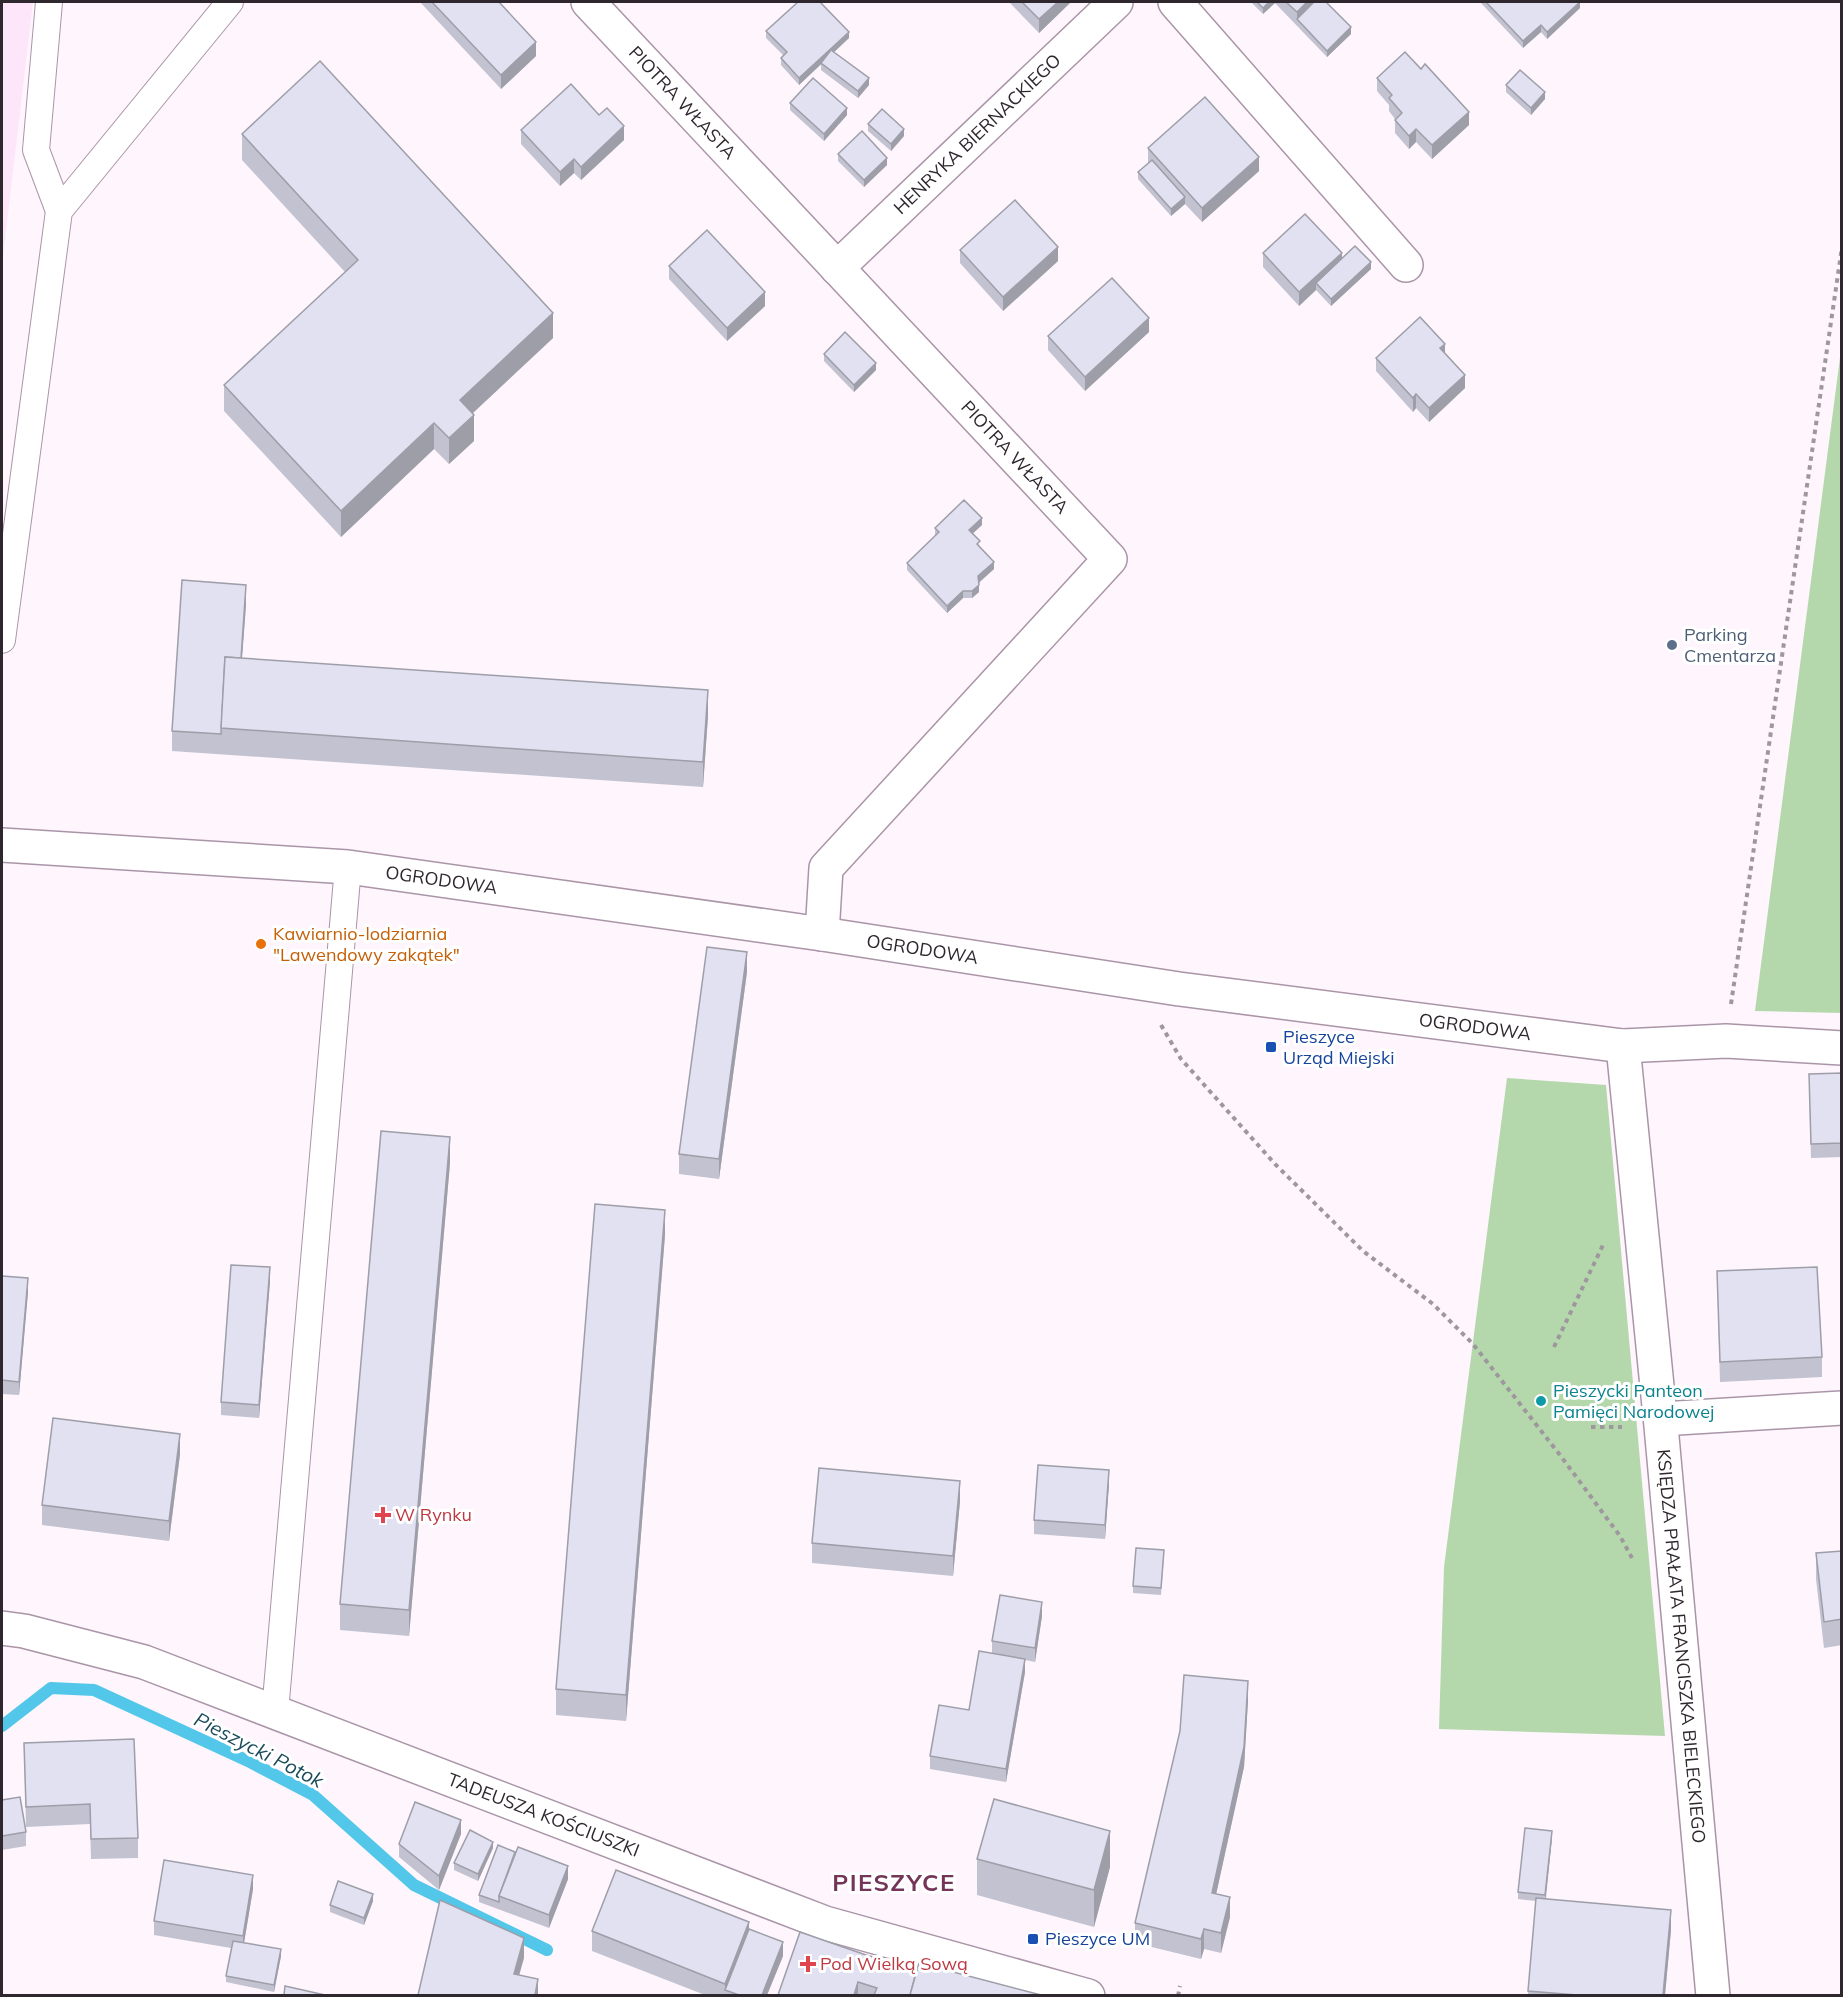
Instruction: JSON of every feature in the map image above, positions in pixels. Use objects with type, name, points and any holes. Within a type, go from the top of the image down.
[{"type":"street","name":"PIOTRA WŁASTA","points":[[588,2],[1110,559],[826,868],[822,934]]},
{"type":"street","name":"HENRYKA BIERNACKIEGO","points":[[837,268],[1116,2]]},
{"type":"street","points":[[1175,2],[1406,265]]},
{"type":"street","name":"OGRODOWA","points":[[2,845],[348,867],[822,934],[1179,989],[1623,1046],[1726,1041],[1842,1048]]},
{"type":"street","name":"KSIĘDZA PRAŁATA FRANCISZKA BIELECKIEGO","points":[[1623,1046],[1713,1995]]},
{"type":"street","points":[[1660,1419],[1842,1408]]},
{"type":"street","name":"TADEUSZA KOŚCIUSZKI","points":[[2,1628],[24,1631],[144,1662],[825,1923],[1088,1995]]},
{"type":"lane","points":[[2,640],[59,211],[36,150],[48,13],[62,2]]},
{"type":"lane","points":[[59,211],[230,2]]},
{"type":"lane","points":[[275,1712],[348,867]]},
{"type":"path","points":[[1726,1041],[1842,247]]},
{"type":"path","points":[[1159,1021],[1181,1059],[1275,1164],[1363,1251],[1433,1304],[1473,1344],[1620,1536],[1637,1567]]},
{"type":"path","points":[[1554,1347],[1573,1308]]},
{"type":"path","points":[[1178,1995],[1180,1986]]},
{"type":"shaded area","points":[[2,2],[33,2],[2,265]]},
{"type":"green space","points":[[1841,350],[1841,1013],[1755,1011]]},
{"type":"green space","points":[[1507,1078],[1606,1085],[1665,1736],[1439,1729],[1444,1567]]},
{"type":"building","points":[[432,2],[499,2],[536,42],[501,75]]},
{"type":"building","points":[[798,2],[820,2],[849,32],[799,78],[781,58],[787,52],[766,31]]},
{"type":"building","points":[[1022,2],[1058,2],[1039,19]]},
{"type":"building","points":[[1257,2],[1269,2],[1263,8]]},
{"type":"building","points":[[1286,2],[1307,2],[1297,12]]},
{"type":"building","points":[[1314,2],[1326,2],[1351,27],[1327,51],[1297,19]]},
{"type":"building","points":[[1486,2],[1580,2],[1547,32],[1541,25],[1523,41]]},
{"type":"building","points":[[831,50],[869,78],[858,91],[821,63]]},
{"type":"building","points":[[1405,52],[1421,69],[1425,64],[1469,112],[1432,145],[1416,129],[1409,136],[1395,120],[1402,113],[1389,98],[1392,95],[1377,78]]},
{"type":"building","points":[[320,61],[553,313],[460,400],[474,415],[449,438],[434,423],[341,511],[224,385],[358,260],[242,134]]},
{"type":"building","points":[[1520,70],[1545,92],[1531,108],[1506,85]]},
{"type":"building","points":[[813,78],[847,108],[824,134],[790,103]]},
{"type":"building","points":[[571,84],[599,115],[607,108],[624,126],[581,167],[574,159],[560,172],[521,130]]},
{"type":"building","points":[[1205,97],[1259,157],[1202,208],[1148,148]]},
{"type":"building","points":[[882,109],[904,129],[891,144],[868,124]]},
{"type":"building","points":[[862,131],[887,158],[864,180],[838,154]]},
{"type":"building","points":[[1152,160],[1185,197],[1171,209],[1138,172]]},
{"type":"building","points":[[1015,200],[1058,247],[1003,297],[960,250]]},
{"type":"building","points":[[1305,214],[1342,253],[1299,292],[1263,253]]},
{"type":"building","points":[[707,230],[765,292],[727,328],[669,266]]},
{"type":"building","points":[[1355,246],[1371,262],[1331,299],[1316,283]]},
{"type":"building","points":[[1112,278],[1149,318],[1085,377],[1048,336]]},
{"type":"building","points":[[1420,317],[1445,344],[1440,348],[1465,375],[1429,408],[1416,394],[1413,398],[1376,358]]},
{"type":"building","points":[[845,332],[876,363],[854,385],[824,354]]},
{"type":"building","points":[[964,500],[982,518],[969,530],[980,541],[977,544],[994,562],[978,576],[979,585],[972,591],[963,591],[947,606],[907,563],[939,532],[935,528]]},
{"type":"building","points":[[182,580],[246,585],[241,658],[225,657],[221,734],[172,731]]},
{"type":"building","points":[[225,657],[708,690],[703,762],[221,728]]},
{"type":"building","points":[[707,947],[747,952],[719,1159],[679,1154]]},
{"type":"building","points":[[1842,1073],[1842,1143],[1811,1144],[1809,1074]]},
{"type":"building","points":[[381,1131],[450,1137],[409,1610],[340,1604]]},
{"type":"building","points":[[595,1204],[665,1210],[626,1695],[556,1689]]},
{"type":"building","points":[[231,1265],[270,1267],[259,1405],[221,1402]]},
{"type":"building","points":[[1817,1267],[1822,1357],[1720,1362],[1717,1271]]},
{"type":"building","points":[[2,1276],[28,1278],[19,1382],[2,1380]]},
{"type":"building","points":[[53,1418],[180,1434],[169,1521],[42,1505]]},
{"type":"building","points":[[1038,1465],[1109,1470],[1105,1525],[1034,1520]]},
{"type":"building","points":[[819,1468],[960,1481],[953,1556],[812,1543]]},
{"type":"building","points":[[1136,1548],[1164,1550],[1161,1588],[1133,1586]]},
{"type":"building","points":[[1842,1551],[1842,1619],[1824,1622],[1816,1553]]},
{"type":"building","points":[[1000,1595],[1042,1602],[1035,1648],[992,1641]]},
{"type":"building","points":[[979,1651],[1025,1659],[1006,1769],[930,1756],[939,1705],[969,1710]]},
{"type":"building","points":[[1184,1675],[1248,1681],[1244,1747],[1212,1893],[1230,1897],[1221,1933],[1204,1929],[1201,1939],[1135,1923],[1180,1731]]},
{"type":"building","points":[[134,1739],[138,1838],[91,1839],[90,1804],[26,1807],[24,1743]]},
{"type":"building","points":[[20,1797],[26,1832],[2,1836],[2,1800]]},
{"type":"building","points":[[994,1799],[1110,1831],[1094,1890],[977,1859]]},
{"type":"building","points":[[415,1802],[461,1820],[439,1876],[399,1844]]},
{"type":"building","points":[[1525,1828],[1552,1831],[1545,1895],[1518,1892]]},
{"type":"building","points":[[470,1830],[493,1842],[478,1874],[454,1863]]},
{"type":"building","points":[[498,1845],[515,1852],[499,1896],[499,1902],[479,1895]]},
{"type":"building","points":[[518,1847],[568,1866],[549,1915],[499,1896]]},
{"type":"building","points":[[164,1860],[253,1875],[243,1936],[154,1921]]},
{"type":"building","points":[[616,1870],[749,1922],[725,1984],[592,1931]]},
{"type":"building","points":[[338,1881],[373,1894],[364,1918],[330,1905]]},
{"type":"building","points":[[1536,1898],[1671,1910],[1663,1995],[1577,1995],[1528,1991]]},
{"type":"building","points":[[440,1900],[524,1938],[514,1974],[538,1979],[535,1995],[418,1995]]},
{"type":"building","points":[[749,1929],[783,1942],[762,1995],[739,1995],[725,1990]]},
{"type":"building","points":[[800,1932],[866,1955],[917,1969],[910,1995],[874,1995],[877,1988],[858,1982],[854,1995],[778,1995]]},
{"type":"building","points":[[233,1941],[281,1949],[274,1985],[226,1976]]},
{"type":"building","points":[[919,1963],[1041,1995],[910,1995]]},
{"type":"building","points":[[285,1986],[325,1995],[284,1995]]},
{"type":"waterway","name":"Pieszycki Potok","points":[[2,1726],[51,1688],[94,1690],[248,1761],[313,1795],[414,1885],[547,1950]]},
{"type":"place","name":"Parking Cmentarza","points":[[1672,645]]},
{"type":"place","name":"Kawiarnio-lodziarnia \"Lawendowy zakątek\"","points":[[261,944]]},
{"type":"place","name":"Pieszyce Urząd Miejski","points":[[1271,1047]]},
{"type":"place","name":"Pieszycki Panteon Pamięci Narodowej","points":[[1541,1401]]},
{"type":"place","name":"W Rynku","points":[[383,1515]]},
{"type":"place","name":"Pieszyce UM","points":[[1033,1939]]},
{"type":"place","name":"Pod Wielką Sową","points":[[808,1964]]},
{"type":"district","name":"PIESZYCE","points":[[894,1883]]}]
